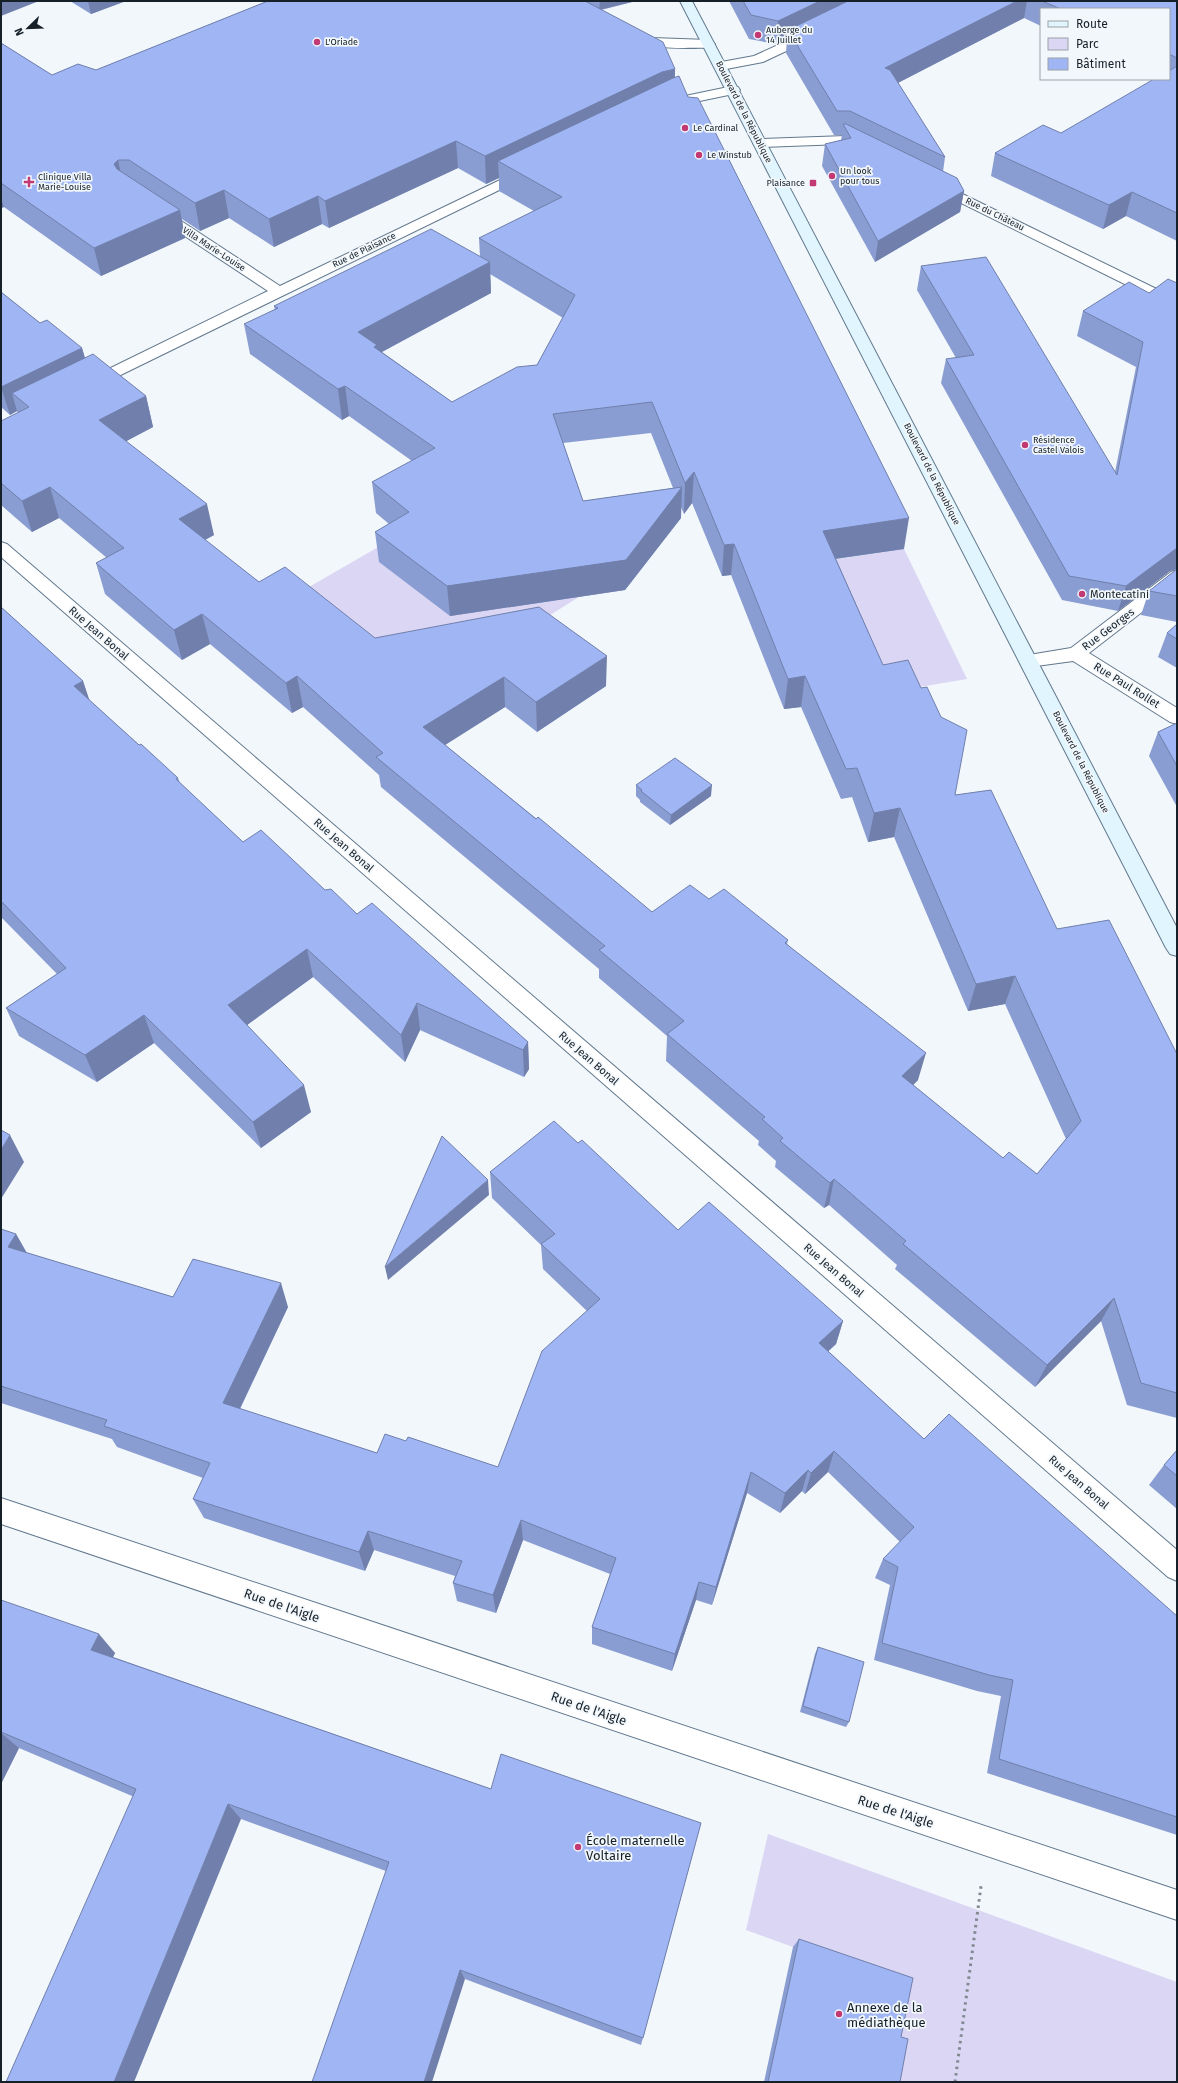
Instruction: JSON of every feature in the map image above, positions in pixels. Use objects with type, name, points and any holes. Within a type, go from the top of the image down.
[{"type":"main road","name":"Boulevard de la République","points":[[686,1],[1177,948]]},
{"type":"street","points":[[622,28],[650,42],[709,44]]},
{"type":"street","points":[[721,66],[758,59],[822,28]]},
{"type":"street","points":[[652,110],[667,103],[733,90]]},
{"type":"street","points":[[760,143],[846,140],[881,158]]},
{"type":"street","name":"Rue de Plaisance","points":[[77,390],[538,166]]},
{"type":"street","name":"Rue du Château","points":[[923,179],[1177,305]]},
{"type":"street","name":"Villa Marie-Louise","points":[[148,205],[279,292]]},
{"type":"street","name":"Rue Jean Bonal","points":[[1,548],[1177,1568]]},
{"type":"street","name":"Rue Georges","points":[[1029,661],[1076,654],[1177,576]]},
{"type":"street","name":"Rue Paul Rollet","points":[[1076,654],[1177,717]]},
{"type":"street","name":"Rue de l'Aigle","points":[[1,1511],[1177,1905]]},
{"type":"path","points":[[955,2082],[987,1841]]},
{"type":"green space","points":[[489,483],[579,597],[423,694],[290,598]]},
{"type":"green space","points":[[904,549],[967,679],[877,694],[819,562]]},
{"type":"green space","points":[[768,1834],[1177,1982],[1177,2082],[892,2082],[793,1947],[746,1930]]},
{"type":"building","points":[[268,1],[585,1],[663,42],[675,69],[662,72],[485,156],[456,141],[325,201],[318,196],[269,219],[224,190],[195,203],[129,160],[118,160],[114,164],[117,169],[180,210],[94,248],[1,183],[1,43],[52,75],[78,64],[96,70]]},
{"type":"building","points":[[743,1],[820,1],[778,21],[751,15]]},
{"type":"building","points":[[848,1],[1017,1],[885,68],[890,70],[945,157],[850,111],[837,111],[788,30]]},
{"type":"building","points":[[1042,1],[1177,1],[1177,58],[1170,54],[1170,8],[1059,8]]},
{"type":"building","points":[[1177,66],[1177,213],[1132,192],[1109,205],[995,153],[1043,125],[1061,133],[1152,80],[1170,80],[1170,70]]},
{"type":"building","points":[[679,76],[688,97],[698,98],[909,518],[823,531],[883,665],[908,660],[921,688],[927,687],[941,717],[967,730],[955,795],[991,790],[1057,929],[1109,920],[1177,1054],[1177,1393],[1141,1383],[1114,1298],[1047,1365],[903,1244],[906,1241],[834,1179],[830,1183],[780,1141],[783,1138],[762,1119],[765,1117],[667,1034],[684,1021],[599,950],[605,946],[376,757],[383,753],[297,676],[286,683],[202,614],[174,630],[96,563],[124,548],[50,487],[22,501],[1,483],[1,421],[29,407],[12,393],[93,354],[146,396],[99,420],[207,504],[179,519],[259,582],[285,567],[375,638],[539,607],[607,656],[536,702],[504,677],[423,727],[536,819],[538,817],[652,912],[690,885],[709,899],[724,889],[788,940],[785,943],[926,1053],[902,1076],[1003,1158],[1009,1152],[1037,1174],[1081,1121],[1015,976],[976,984],[900,808],[874,813],[857,768],[846,769],[805,676],[788,679],[734,544],[724,545],[694,472],[685,483],[652,402],[553,414],[583,501],[682,487],[626,560],[447,586],[375,532],[409,512],[372,482],[435,448],[345,386],[338,389],[244,324],[278,308],[274,306],[431,229],[490,262],[358,332],[377,345],[374,347],[452,402],[517,367],[537,365],[575,295],[479,238],[562,197],[498,161]]},
{"type":"building","points":[[843,124],[846,124],[957,178],[964,191],[878,241],[825,144],[851,138]]},
{"type":"building","points":[[986,257],[1117,475],[1143,342],[1083,311],[1129,282],[1149,293],[1168,279],[1177,283],[1177,548],[1126,586],[1069,576],[946,359],[974,355],[921,266]]},
{"type":"building","points":[[1,292],[40,323],[47,320],[82,348],[1,387]]},
{"type":"building","points":[[1177,569],[1177,596],[1149,591]]},
{"type":"building","points":[[1,607],[83,681],[74,686],[178,778],[176,779],[243,842],[261,830],[325,890],[331,889],[357,914],[372,903],[528,1042],[523,1050],[417,1003],[401,1035],[307,949],[228,1005],[304,1085],[253,1122],[144,1015],[85,1055],[6,1008],[66,968],[1,901]]},
{"type":"building","points":[[1177,624],[1177,639],[1167,633]]},
{"type":"building","points":[[1177,723],[1177,766],[1158,732]]},
{"type":"building","points":[[675,758],[712,785],[671,815],[641,791],[642,790],[636,785]]},
{"type":"building","points":[[554,1121],[578,1143],[582,1140],[678,1230],[709,1202],[843,1321],[819,1343],[924,1439],[949,1414],[1177,1616],[1177,1817],[999,1759],[1013,1680],[989,1675],[882,1643],[898,1567],[883,1559],[914,1527],[834,1451],[811,1473],[808,1470],[785,1493],[751,1472],[716,1587],[699,1582],[675,1654],[592,1627],[616,1558],[521,1520],[493,1595],[453,1583],[462,1561],[368,1531],[359,1552],[193,1499],[210,1463],[104,1426],[107,1420],[1,1386],[1,1229],[16,1234],[8,1247],[173,1297],[193,1259],[281,1283],[223,1403],[377,1453],[385,1434],[406,1441],[408,1437],[498,1467],[542,1351],[600,1299],[541,1244],[555,1234],[490,1172]]},
{"type":"building","points":[[1,1130],[10,1135],[1,1150]]},
{"type":"building","points":[[442,1136],[488,1180],[385,1267]]},
{"type":"building","points":[[1177,1450],[1177,1476],[1164,1465]]},
{"type":"building","points":[[1,1600],[99,1634],[91,1650],[491,1789],[501,1754],[701,1823],[643,2038],[460,1970],[424,2082],[312,2082],[389,1862],[228,1804],[114,2082],[6,2082],[136,1789],[1,1732]]},
{"type":"building","points":[[818,1647],[864,1662],[849,1722],[803,1706]]},
{"type":"building","name":"Annexe de la médiathèque","points":[[799,1939],[913,1978],[901,2037],[908,2039],[900,2082],[768,2082]]},
{"type":"place","name":"Auberge du 14 Juillet","points":[[758,35]]},
{"type":"place","name":"L'Oriade","points":[[317,42]]},
{"type":"place","name":"Le Cardinal","points":[[685,128]]},
{"type":"place","name":"Le Winstub","points":[[699,155]]},
{"type":"place","name":"Un look pour tous","points":[[832,176]]},
{"type":"place","name":"Clinique Villa Marie-Louise","points":[[29,182]]},
{"type":"place","name":"Plaisance","points":[[813,183]]},
{"type":"place","name":"Résidence Castel Valois","points":[[1025,445]]},
{"type":"place","name":"Montecatini","points":[[1082,594]]},
{"type":"place","name":"École maternelle Voltaire","points":[[578,1847]]},
{"type":"place","name":"Annexe de la médiathèque","points":[[839,2014]]}]
